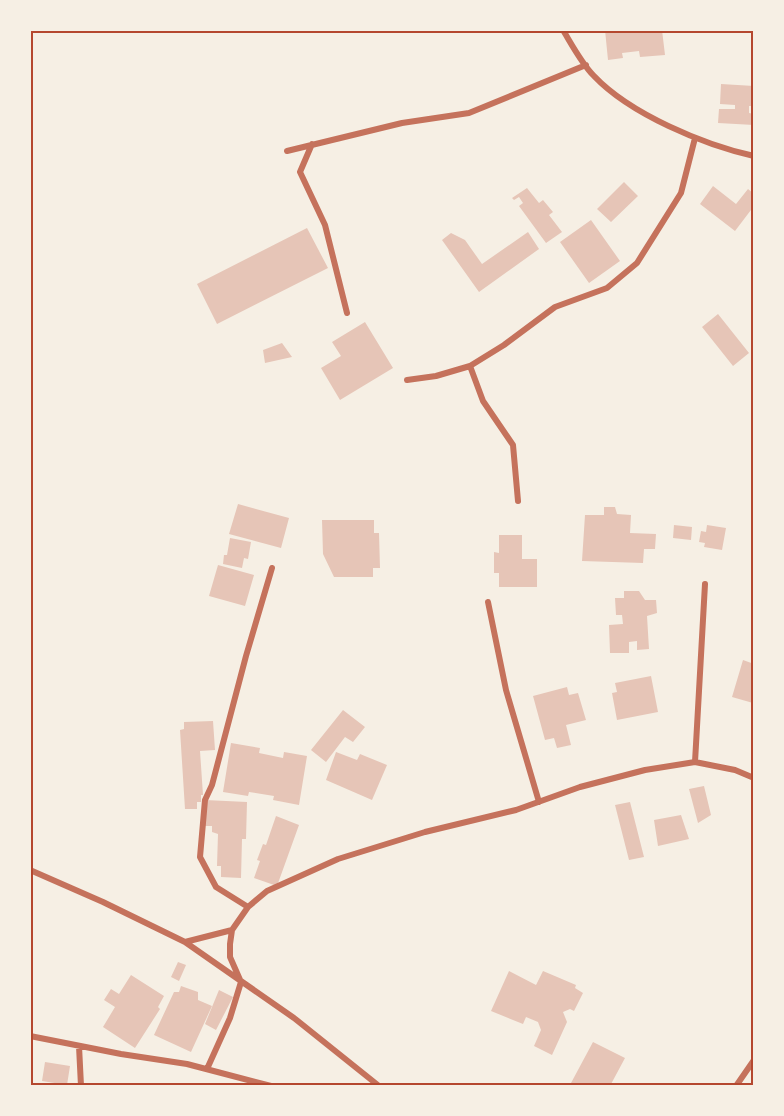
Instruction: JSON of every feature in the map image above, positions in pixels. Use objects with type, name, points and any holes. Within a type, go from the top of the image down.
[{"type":"street","points":[[563,30],[586,66],[616,96],[695,138],[728,150],[754,156]]},
{"type":"street","points":[[287,151],[402,123],[469,113],[586,66]]},
{"type":"street","points":[[407,380],[436,376],[470,366],[504,345],[555,307],[607,288],[637,263],[681,193],[695,138]]},
{"type":"street","points":[[312,144],[300,172],[325,225],[347,314]]},
{"type":"street","points":[[470,366],[483,401],[513,445],[518,501]]},
{"type":"street","points":[[248,906],[216,887],[200,857],[205,800],[212,785],[272,568]]},
{"type":"street","points":[[695,762],[705,584]]},
{"type":"street","points":[[488,602],[511,709],[539,802]]},
{"type":"street","points":[[207,1069],[230,1018],[241,982],[230,957],[232,930],[248,906],[267,891],[338,859],[425,832],[516,810],[580,787],[645,770],[695,762],[735,770],[754,778]]},
{"type":"street","points":[[30,870],[185,942],[294,1018],[379,1086]]},
{"type":"street","points":[[185,942],[232,930]]},
{"type":"street","points":[[30,1035],[207,1069],[267,1085]]},
{"type":"street","points":[[79,1046],[81,1086]]},
{"type":"street","points":[[30,1053],[30,1086]]},
{"type":"street","points":[[736,1086],[754,1060]]},
{"type":"building","points":[[605,30],[662,30],[665,55],[640,57],[639,51],[622,53],[623,58],[608,60]]},
{"type":"building","points":[[721,84],[754,86],[754,106],[749,106],[749,113],[754,114],[754,125],[718,123],[719,109],[735,109],[735,105],[720,104]]},
{"type":"building","points":[[624,182],[638,196],[611,222],[597,209]]},
{"type":"building","points":[[713,186],[736,204],[748,189],[754,194],[754,206],[735,231],[700,204]]},
{"type":"building","points":[[527,188],[539,203],[543,200],[553,212],[549,215],[562,232],[546,243],[519,206],[523,203],[519,197],[514,200],[512,198]]},
{"type":"building","points":[[591,220],[620,261],[589,283],[560,242]]},
{"type":"building","points":[[307,228],[328,268],[217,324],[197,284]]},
{"type":"building","points":[[528,232],[539,249],[479,292],[442,240],[451,233],[465,240],[482,264]]},
{"type":"building","points":[[718,314],[749,353],[733,366],[702,327]]},
{"type":"building","points":[[365,322],[393,368],[340,400],[321,368],[341,356],[332,342]]},
{"type":"building","points":[[282,343],[292,357],[265,363],[263,350]]},
{"type":"building","points":[[238,504],[289,518],[281,548],[229,534]]},
{"type":"building","points":[[604,507],[615,507],[617,514],[631,515],[630,533],[656,534],[655,549],[644,549],[643,563],[582,561],[585,515],[604,515]]},
{"type":"building","points":[[322,520],[374,520],[374,533],[379,533],[380,568],[373,568],[373,577],[334,577],[323,554]]},
{"type":"building","points":[[674,525],[692,527],[691,540],[673,538]]},
{"type":"building","points":[[707,525],[726,528],[722,550],[704,547],[705,543],[699,542],[701,531],[706,532]]},
{"type":"building","points":[[499,535],[522,535],[522,559],[537,559],[537,587],[499,587],[499,573],[494,573],[494,552],[499,553]]},
{"type":"building","points":[[230,538],[251,542],[248,559],[244,558],[242,568],[223,564]]},
{"type":"building","points":[[218,565],[254,575],[245,606],[209,596]]},
{"type":"building","points":[[624,591],[639,591],[645,600],[656,600],[657,613],[647,616],[649,649],[637,650],[637,641],[629,642],[629,653],[610,653],[609,625],[623,624],[622,615],[616,615],[615,598],[624,598]]},
{"type":"building","points":[[743,660],[754,664],[753,703],[732,697]]},
{"type":"building","points":[[651,676],[658,712],[617,720],[612,693],[617,692],[615,683]]},
{"type":"building","points":[[567,687],[569,695],[578,693],[586,720],[566,725],[571,745],[557,748],[554,738],[545,740],[533,696]]},
{"type":"building","points":[[343,710],[365,727],[353,742],[345,737],[326,762],[311,750]]},
{"type":"building","points":[[213,721],[215,750],[200,751],[203,795],[201,795],[201,802],[197,802],[197,809],[185,809],[180,730],[184,729],[184,722]]},
{"type":"building","points":[[231,743],[260,748],[259,753],[283,758],[284,752],[307,756],[299,805],[273,800],[274,796],[249,792],[248,796],[223,792]]},
{"type":"building","points":[[336,752],[357,760],[360,754],[387,765],[372,800],[326,780]]},
{"type":"building","points":[[704,786],[711,815],[698,823],[689,789]]},
{"type":"building","points":[[205,800],[247,802],[246,839],[242,839],[241,878],[221,877],[221,866],[217,866],[218,834],[212,832],[212,826],[204,826]]},
{"type":"building","points":[[630,802],[644,857],[629,860],[615,805]]},
{"type":"building","points":[[681,815],[689,839],[658,846],[654,820]]},
{"type":"building","points":[[276,816],[299,825],[277,886],[254,878],[260,861],[257,860],[263,844],[266,845]]},
{"type":"building","points":[[178,962],[186,965],[179,981],[171,977]]},
{"type":"building","points":[[509,971],[536,985],[543,971],[576,985],[575,988],[583,993],[574,1011],[570,1009],[563,1012],[567,1022],[552,1055],[534,1046],[541,1030],[538,1022],[526,1017],[523,1024],[491,1011]]},
{"type":"building","points":[[131,975],[164,996],[158,1007],[160,1009],[135,1048],[103,1027],[115,1007],[104,1000],[111,989],[119,994]]},
{"type":"building","points":[[181,986],[198,992],[198,1000],[212,1006],[191,1052],[154,1035],[174,992],[179,992]]},
{"type":"building","points":[[219,990],[233,997],[216,1030],[205,1024]]},
{"type":"building","points":[[593,1042],[625,1058],[610,1086],[577,1086],[571,1083]]},
{"type":"building","points":[[45,1062],[70,1066],[67,1085],[42,1081]]}]
